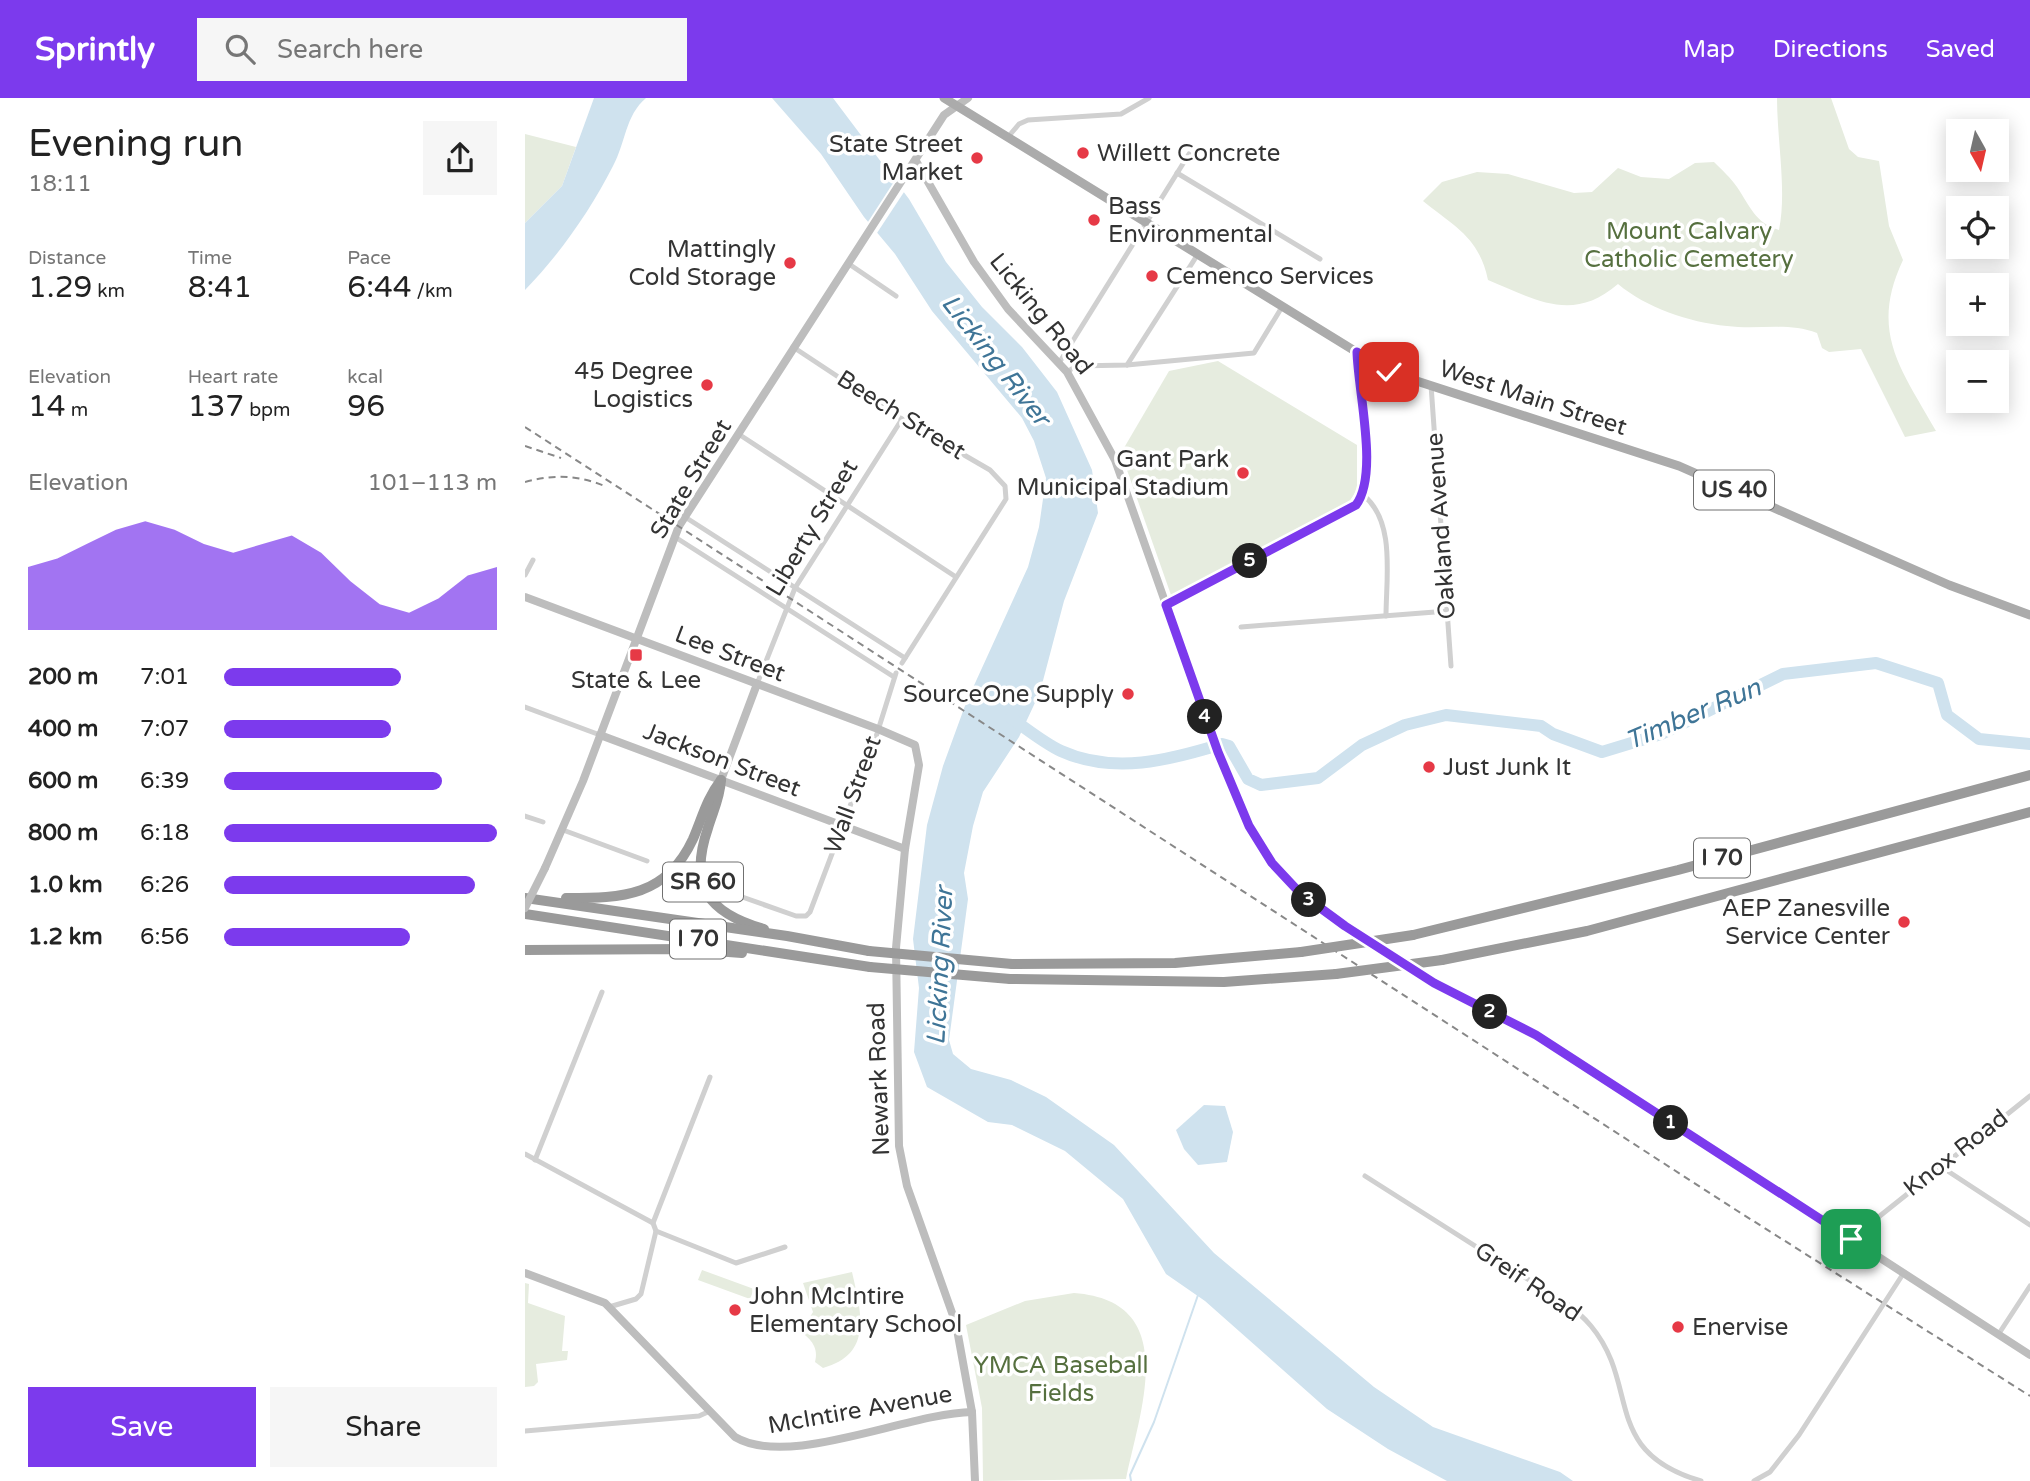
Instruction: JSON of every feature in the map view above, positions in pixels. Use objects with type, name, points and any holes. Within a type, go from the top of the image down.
[{"type":"highway","name":"I 70","points":[[525,898],[787,936],[869,951],[1011,964],[1175,963],[1301,952],[1413,935],[1678,870],[2030,775]]},
{"type":"highway","points":[[525,898],[614,898],[643,891],[656,884],[669,874],[687,852],[711,792],[721,780]]},
{"type":"highway","name":"SR 60","points":[[721,780],[720,795],[702,848],[700,865],[706,891],[723,913],[787,936]]},
{"type":"highway","name":"I 70","points":[[525,914],[870,967],[1010,979],[1224,982],[1336,974],[1442,960],[1587,931],[2030,812]]},
{"type":"highway","points":[[525,950],[688,949],[789,954]]},
{"type":"main road","name":"West Main Street","points":[[944,98],[1389,372],[1679,466],[1949,585],[2030,615]]},
{"type":"street","name":"State Street","points":[[525,908],[563,830],[685,517],[944,115],[968,98]]},
{"type":"street","points":[[1008,137],[1019,124],[1028,120],[1121,114],[1149,98]]},
{"type":"street","points":[[1059,363],[1189,153]]},
{"type":"street","name":"Licking Road","points":[[913,165],[952,220],[974,262],[1008,309],[1067,372],[1115,460],[1218,752],[1249,826],[1272,863],[1317,907],[1434,983],[1536,1035],[2030,1355]]},
{"type":"street","points":[[1177,173],[1320,259]]},
{"type":"street","points":[[1127,365],[1198,254]]},
{"type":"street","points":[[849,264],[896,296]]},
{"type":"street","points":[[1067,372],[1076,366],[1127,365],[1254,353],[1282,307]]},
{"type":"street","name":"Beech Street","points":[[793,347],[902,419],[990,470],[1005,486],[1006,499],[956,577]]},
{"type":"street","points":[[1166,605],[1356,505],[1363,495],[1366,470],[1357,352]]},
{"type":"street","name":"Oakland Avenue","points":[[1431,385],[1451,666]]},
{"type":"street","name":"Liberty Street","points":[[721,780],[795,587],[845,504],[902,419]]},
{"type":"street","points":[[685,517],[903,660],[956,577],[740,435]]},
{"type":"street","points":[[1363,495],[1377,510],[1384,530],[1386,616]]},
{"type":"street","points":[[675,537],[786,609]]},
{"type":"street","points":[[525,575],[533,560]]},
{"type":"street","name":"Lee Street","points":[[525,597],[877,729],[915,745],[919,750]]},
{"type":"street","name":"Wall Street","points":[[728,892],[796,916],[806,916],[842,825],[895,675],[786,609]]},
{"type":"street","points":[[1241,627],[1448,611]]},
{"type":"street","name":"Jackson Street","points":[[525,707],[905,849]]},
{"type":"street","name":"Newark Road","points":[[919,750],[919,765],[905,849],[895,997],[899,1146],[914,1208],[951,1304],[972,1412],[975,1481]]},
{"type":"street","points":[[525,816],[543,822]]},
{"type":"street","points":[[563,830],[647,861]]},
{"type":"street","points":[[535,1160],[602,992]]},
{"type":"street","points":[[653,1223],[710,1077]]},
{"type":"street","name":"Knox Road","points":[[1851,1239],[2030,1096]]},
{"type":"street","points":[[525,1154],[653,1223],[656,1231],[641,1294],[636,1299],[609,1307]]},
{"type":"street","points":[[1940,1166],[2030,1225]]},
{"type":"street","name":"Greif Road","points":[[1365,1175],[1582,1317],[1597,1334],[1609,1355],[1624,1414],[1644,1449],[1670,1469],[1701,1481]]},
{"type":"street","points":[[656,1231],[736,1263],[785,1247]]},
{"type":"street","name":"McIntire Avenue","points":[[525,1273],[609,1307],[735,1437],[747,1444],[777,1448],[944,1414],[972,1412]]},
{"type":"street","points":[[1753,1481],[1770,1472],[1791,1446],[1903,1274]]},
{"type":"street","points":[[1998,1335],[2030,1286]]},
{"type":"street","points":[[525,1431],[691,1417],[710,1411]]},
{"type":"green space","name":"Mount Calvary Catholic Cemetery","points":[[1777,98],[1831,98],[1849,149],[1858,157],[1879,161],[1889,226],[1903,260],[1893,285],[1889,329],[1901,369],[1936,431],[1905,437],[1861,349],[1829,352],[1822,348],[1817,333],[1795,328],[1739,327],[1698,321],[1655,307],[1618,284],[1585,303],[1570,305],[1538,300],[1488,280],[1479,253],[1472,243],[1423,201],[1442,182],[1477,172],[1508,174],[1574,193],[1592,192],[1618,168],[1641,177],[1669,179],[1695,163],[1714,162],[1735,184],[1759,218],[1779,230],[1782,182]]},
{"type":"green space","points":[[525,134],[576,147],[562,186],[525,223]]},
{"type":"green space","name":"Gant Park Municipal Stadium","points":[[1218,361],[1357,445],[1357,490],[1347,505],[1171,595],[1121,453],[1169,371]]},
{"type":"green space","points":[[702,1270],[754,1289],[750,1299],[698,1280]]},
{"type":"green space","points":[[852,1272],[860,1316],[857,1342],[850,1353],[823,1368],[815,1362],[813,1344],[801,1332],[813,1312],[803,1283]]},
{"type":"green space","points":[[525,1283],[529,1284],[528,1303],[565,1316],[562,1351],[568,1351],[567,1360],[536,1364],[538,1382],[534,1386],[525,1387]]},
{"type":"green space","name":"YMCA Baseball Fields","points":[[1074,1293],[1108,1300],[1130,1316],[1142,1337],[1146,1363],[1144,1392],[1126,1479],[983,1481],[982,1408],[966,1325],[1025,1301]]},
{"type":"water","points":[[594,98],[646,98],[634,113],[613,166],[584,216],[562,247],[525,290],[525,223],[562,186]]},
{"type":"water","name":"Licking River","points":[[772,98],[833,98],[909,199],[946,262],[982,307],[1022,347],[1057,392],[1092,470],[1098,513],[1064,601],[1040,692],[1019,737],[983,792],[973,826],[964,873],[968,899],[949,1040],[953,1054],[971,1069],[1011,1080],[1046,1097],[1114,1145],[1214,1253],[1374,1387],[1433,1427],[1560,1472],[1573,1481],[1447,1481],[1388,1449],[1327,1409],[1205,1301],[1166,1274],[1123,1199],[1065,1151],[1012,1125],[988,1122],[927,1087],[914,1052],[919,988],[913,939],[927,825],[943,766],[966,703],[1028,567],[1039,527],[1046,478],[1034,441],[1022,418],[932,311],[895,254],[864,217],[821,154]]},
{"type":"water","points":[[1204,1105],[1225,1106],[1233,1132],[1227,1162],[1198,1165],[1184,1149],[1176,1130]]},
{"type":"pier","points":[[897,177],[906,189],[875,236],[866,225]]},
{"type":"waterway","name":"Timber Run","points":[[1011,718],[1061,751],[1101,762],[1122,764],[1162,760],[1222,744],[1229,746],[1248,779],[1261,785],[1318,778],[1362,745],[1405,725],[1446,715],[1541,726],[1553,734],[1602,752],[1661,734],[1783,674],[1876,663],[1938,683],[1947,715],[1979,739],[2030,744]]},
{"type":"waterway","points":[[1131,1481],[1130,1475],[1154,1422],[1198,1295]]},
{"type":"railway","points":[[525,427],[1736,1210],[2030,1396]]},
{"type":"railway","points":[[525,446],[561,458]]},
{"type":"railway","points":[[525,482],[566,477],[607,487]]},
{"type":"place","name":"Willett Concrete","points":[[1083,153]]},
{"type":"place","name":"State Street Market","points":[[977,158]]},
{"type":"place","name":"Bass Environmental","points":[[1094,220]]},
{"type":"place","name":"Mattingly Cold Storage","points":[[790,263]]},
{"type":"place","name":"Cemenco Services","points":[[1152,276]]},
{"type":"place","name":"45 Degree Logistics","points":[[707,385]]},
{"type":"place","name":"Gant Park Municipal Stadium","points":[[1243,473]]},
{"type":"place","name":"State & Lee","points":[[636,655]]},
{"type":"place","name":"SourceOne Supply","points":[[1128,694]]},
{"type":"place","name":"Just Junk It","points":[[1429,767]]},
{"type":"place","name":"AEP Zanesville Service Center","points":[[1904,922]]},
{"type":"place","name":"John McIntire Elementary School","points":[[735,1310]]},
{"type":"place","name":"Enervise","points":[[1678,1327]]},
{"type":"route","points":[[1389,372],[1357,352],[1366,484],[1356,505],[1166,605],[1218,752],[1249,826],[1272,863],[1317,907],[1434,983],[1536,1035],[1851,1239]]}]
